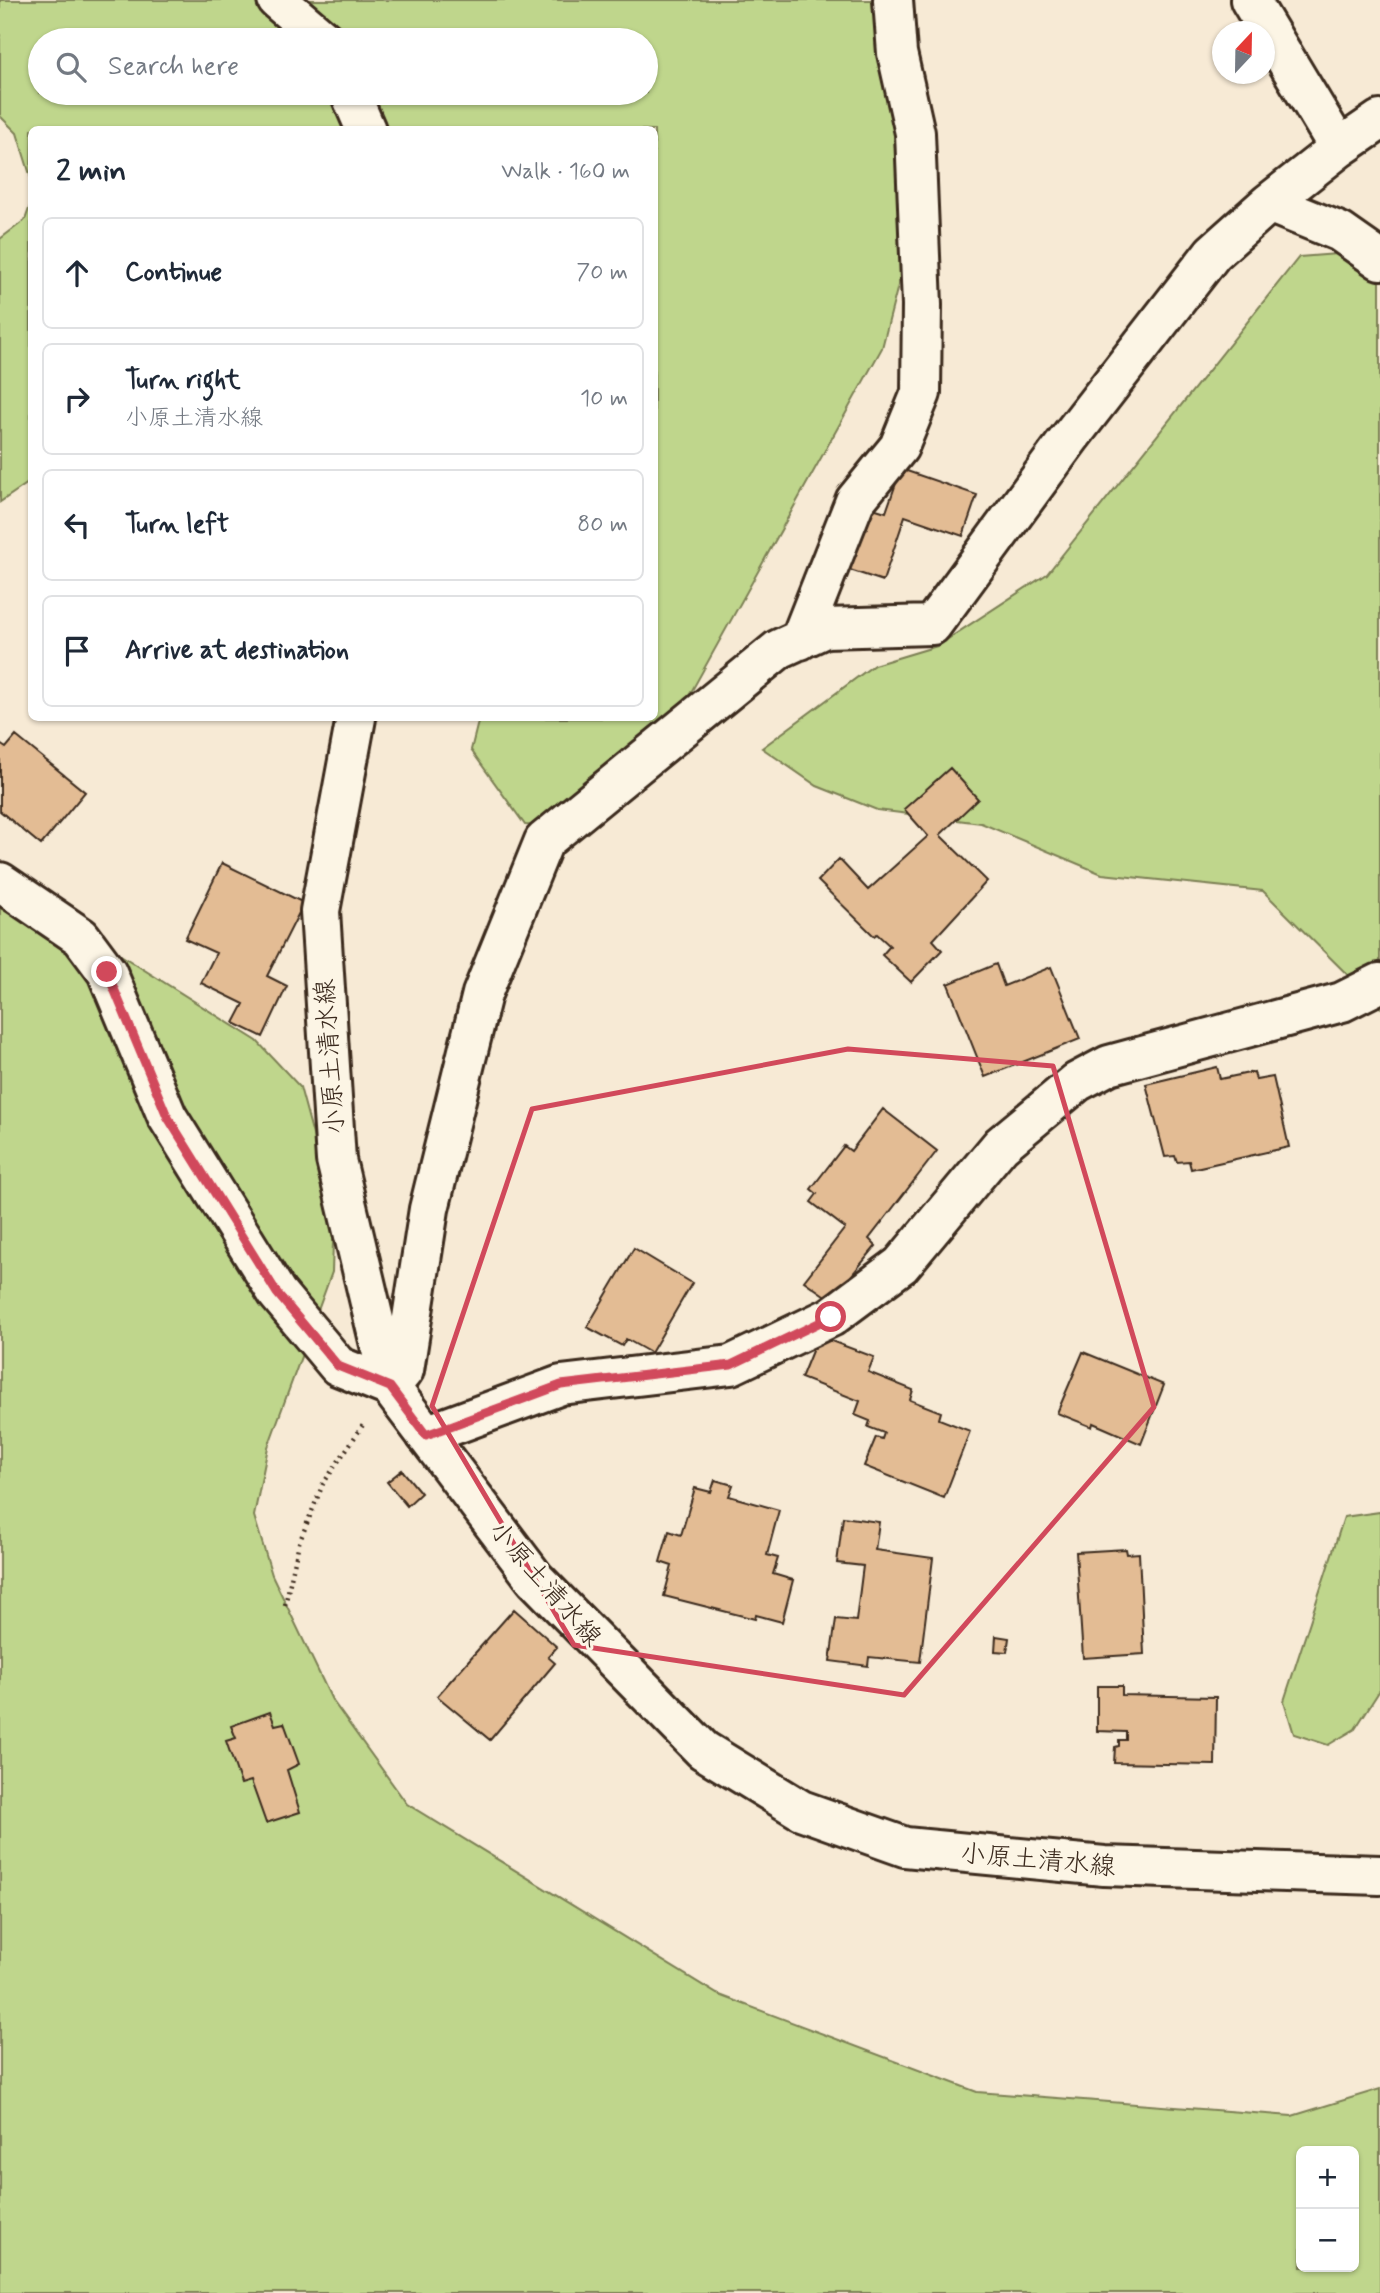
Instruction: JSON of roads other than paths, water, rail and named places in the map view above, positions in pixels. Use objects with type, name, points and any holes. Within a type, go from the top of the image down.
[{"type":"street","points":[[277,0],[310,28]]},
{"type":"street","points":[[800,640],[855,501],[899,447],[920,393],[922,305],[915,133],[897,52],[893,0]]},
{"type":"street","points":[[1250,0],[1339,148]]},
{"type":"street","points":[[355,105],[364,126]]},
{"type":"street","points":[[0,881],[82,937],[107,972],[167,1116],[277,1293],[338,1366],[390,1387],[404,1370],[429,1209],[482,994],[544,841],[779,649],[825,628],[932,625],[1071,436],[1213,253],[1269,203],[1339,148],[1380,120]]},
{"type":"street","points":[[1269,203],[1340,232],[1380,260]]},
{"type":"street","name":"小原土清水線","points":[[355,721],[320,911],[336,1160],[390,1387],[535,1579],[703,1750],[801,1810],[905,1847],[1104,1866],[1380,1875]]},
{"type":"street","points":[[426,1435],[561,1385],[731,1365],[831,1317],[901,1265],[1001,1144],[1077,1082],[1110,1065],[1342,1002],[1380,983]]}]
